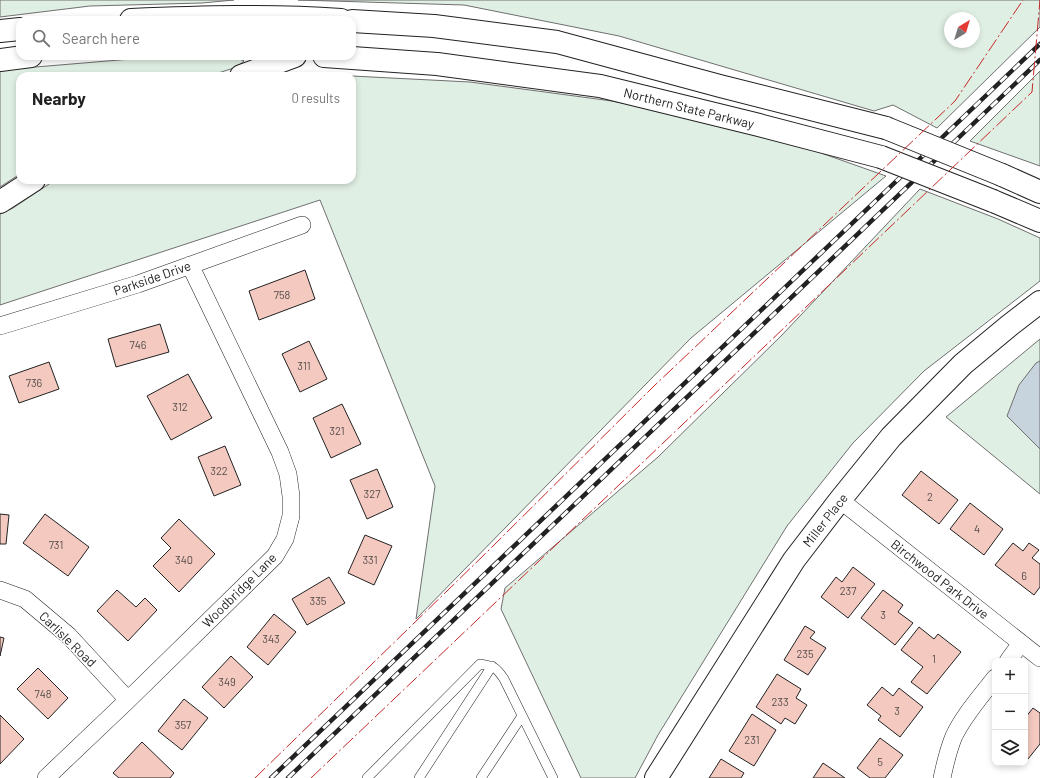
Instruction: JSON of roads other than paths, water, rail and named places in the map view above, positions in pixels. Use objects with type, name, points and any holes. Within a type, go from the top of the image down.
[{"type":"main road","points":[[356,21],[434,26],[557,42],[720,86],[886,128],[1002,174],[1040,192]]},
{"type":"main road","points":[[0,32],[16,30]]},
{"type":"main road","points":[[0,60],[16,58]]},
{"type":"main road","name":"Northern State Parkway","points":[[356,58],[437,64],[600,86],[881,157],[1040,221]]},
{"type":"main road","points":[[251,72],[284,60]]},
{"type":"main road","points":[[0,202],[28,184]]},
{"type":"main road","name":"Miller Place","points":[[656,778],[794,560],[840,500],[891,437],[963,364],[1040,302]]},
{"type":"street","name":"Parkside Drive","points":[[0,326],[138,284],[302,225]]},
{"type":"street","name":"Woodbridge Lane","points":[[46,778],[275,556],[285,539],[291,516],[291,496],[288,474],[280,452],[190,265]]},
{"type":"street","name":"Birchwood Park Drive","points":[[840,500],[1040,658]]},
{"type":"street","name":"Carlisle Road","points":[[0,590],[25,599],[69,636],[128,700]]},
{"type":"street","points":[[1010,658],[1021,643]]},
{"type":"street","points":[[942,778],[947,752],[954,735],[963,720],[992,682]]},
{"type":"lane","points":[[367,778],[480,664],[492,666],[497,669],[504,679],[553,778]]},
{"type":"lane","points":[[419,778],[492,666]]},
{"type":"lane","points":[[481,778],[522,716]]},
{"type":"railway","points":[[271,778],[1040,44]]},
{"type":"railway","points":[[288,778],[1040,60]]}]
